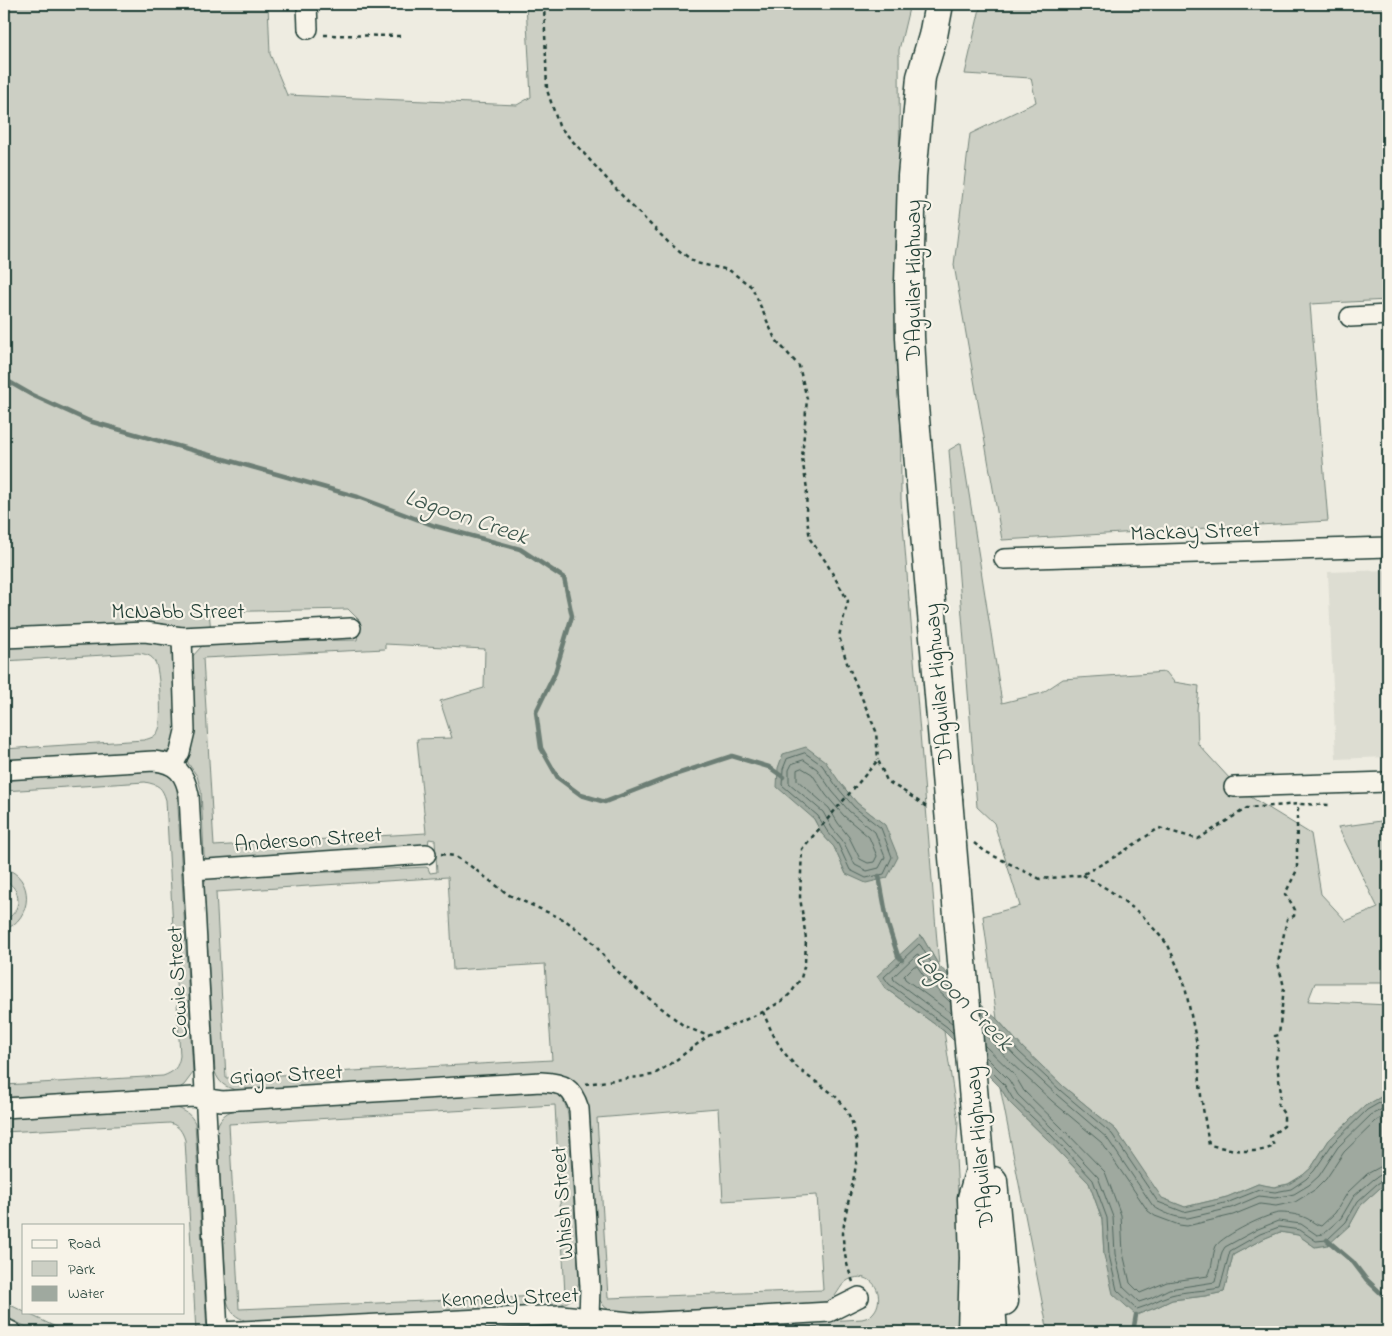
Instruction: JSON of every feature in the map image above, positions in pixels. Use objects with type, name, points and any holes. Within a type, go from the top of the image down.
[{"type":"highway","name":"D'Aguilar Highway","points":[[939,4],[933,36],[933,79],[928,135],[922,266],[926,405],[948,808],[1003,1331]]},
{"type":"highway","points":[[972,1332],[974,1258],[972,1198],[986,1175]]},
{"type":"street","points":[[307,4],[308,30]]},
{"type":"street","points":[[1350,316],[1388,315]]},
{"type":"street","name":"Mackay Street","points":[[1004,559],[1388,547]]},
{"type":"street","name":"McNabb Street","points":[[4,638],[145,632],[182,637],[351,628]]},
{"type":"street","points":[[4,770],[154,761],[173,765],[180,752],[185,731],[182,637]]},
{"type":"street","name":"Cowie Street","points":[[173,765],[184,778],[189,795],[219,1332]]},
{"type":"street","points":[[1234,787],[1388,782]]},
{"type":"street","name":"Anderson Street","points":[[193,870],[426,854]]},
{"type":"street","name":"Grigor Street","points":[[4,1108],[194,1097],[222,1101],[541,1082],[554,1082],[564,1085],[569,1089]]},
{"type":"street","name":"Whish Street","points":[[569,1089],[576,1099],[579,1109],[590,1287],[589,1317]]},
{"type":"street","name":"Kennedy Street","points":[[219,1332],[561,1315],[640,1323],[810,1314],[829,1312],[859,1297]]},
{"type":"street","points":[[4,1328],[12,1332]]},
{"type":"path","points":[[544,4],[547,90],[559,126],[626,200],[669,243],[696,263],[730,270],[752,287],[775,339],[799,366],[807,399],[802,458],[807,488],[806,512],[810,538],[848,601],[839,636],[847,663],[876,731],[878,760],[887,781],[905,792],[948,808]]},
{"type":"path","points":[[308,30],[314,35],[402,36]]},
{"type":"path","points":[[569,1089],[590,1082],[653,1075],[708,1036],[763,1012],[782,1001],[791,993],[801,978],[805,963],[806,939],[800,897],[802,849],[878,760]]},
{"type":"path","points":[[1082,875],[1109,890],[1142,915],[1168,945],[1184,982],[1197,1044],[1201,1096],[1209,1145],[1253,1152],[1266,1150],[1274,1146],[1270,1136],[1284,1126],[1284,1114],[1278,1105],[1281,1093],[1276,1058],[1279,1045],[1275,1036],[1279,1035],[1284,987],[1278,963],[1287,919],[1294,916],[1295,910],[1285,894],[1297,870],[1297,813],[1300,804]]},
{"type":"path","points":[[971,841],[986,852],[1040,880],[1082,875],[1118,855],[1159,828],[1198,839],[1246,808],[1300,804],[1331,805]]},
{"type":"path","points":[[426,854],[454,856],[509,895],[565,920],[590,940],[611,965],[631,984],[684,1026],[708,1036]]},
{"type":"path","points":[[763,1012],[771,1031],[785,1053],[799,1068],[840,1100],[849,1114],[855,1130],[857,1147],[855,1165],[843,1234],[844,1253],[859,1297]]},
{"type":"shaded area","points":[[1388,570],[1388,757],[1336,759],[1328,572]]},
{"type":"green space","points":[[4,4],[268,4],[270,54],[287,95],[517,105],[531,97],[526,4],[910,4],[899,50],[901,500],[939,966],[921,935],[885,988],[944,1031],[958,1122],[956,1158],[960,1231],[958,1332],[633,1332],[862,1319],[870,1316],[878,1305],[879,1300],[874,1284],[865,1278],[858,1277],[845,1282],[833,1298],[821,1303],[649,1312],[610,1311],[599,1299],[574,1082],[567,1077],[548,1073],[236,1090],[223,1084],[215,1072],[205,880],[215,873],[251,876],[426,867],[430,873],[437,872],[435,840],[429,839],[426,847],[208,862],[204,855],[201,790],[197,776],[188,763],[187,758],[191,658],[201,647],[212,642],[357,640],[360,621],[348,609],[209,612],[211,631],[4,633]],"holes":[[[385,644],[485,649],[484,688],[440,701],[452,738],[417,739],[426,833],[214,846],[203,658],[385,649]],[[841,784],[857,803],[885,825],[846,874],[834,847],[822,834],[814,819]],[[448,877],[453,970],[545,964],[552,1060],[226,1078],[216,892]],[[718,1108],[723,1201],[817,1195],[823,1290],[608,1298],[597,1118]]]},
{"type":"green space","points":[[981,4],[1388,4],[1388,300],[1310,304],[1328,521],[1002,540],[954,265],[970,134],[1036,102],[1031,78],[965,74]]},
{"type":"green space","points":[[961,443],[1002,703],[1042,693],[1063,679],[1166,672],[1174,682],[1199,686],[1197,710],[1198,744],[1241,791],[1311,834],[1321,894],[1346,921],[1378,908],[1338,827],[1388,820],[1388,983],[1315,983],[1308,1001],[1388,1005],[1388,1093],[1365,1106],[1329,1140],[1311,1168],[1288,1184],[1274,1187],[1258,1184],[1227,1197],[1185,1207],[1161,1198],[1116,1130],[1064,1087],[1023,1048],[997,1019],[983,916],[1020,906],[994,823],[977,807],[949,450]]},
{"type":"green space","points":[[140,640],[167,643],[172,648],[175,661],[178,732],[173,748],[162,752],[4,760],[4,749],[149,739],[159,729],[160,706],[157,667],[154,660],[148,655],[138,653],[4,661],[4,647]]},
{"type":"green space","points":[[146,771],[169,776],[177,789],[193,1073],[184,1085],[178,1089],[4,1099],[4,1085],[163,1076],[177,1067],[180,1056],[166,800],[163,792],[157,786],[145,782],[4,791],[4,779]]},
{"type":"green space","points":[[4,868],[14,873],[21,880],[26,898],[25,908],[21,917],[14,925],[4,930],[4,920],[14,912],[18,901],[15,889],[4,881]]},
{"type":"green space","points":[[1000,1087],[1009,1102],[1089,1183],[1102,1219],[1104,1255],[1136,1315],[1172,1300],[1224,1292],[1233,1255],[1280,1232],[1298,1235],[1315,1247],[1350,1225],[1361,1205],[1388,1183],[1388,1332],[1048,1332]]},
{"type":"green space","points":[[546,1092],[556,1094],[564,1101],[568,1114],[579,1280],[574,1297],[568,1302],[559,1305],[247,1321],[239,1318],[232,1312],[227,1301],[217,1127],[225,1115],[239,1109]],"holes":[[[555,1105],[565,1295],[239,1309],[229,1124]]]},
{"type":"green space","points":[[177,1108],[188,1114],[195,1123],[207,1332],[196,1332],[185,1140],[178,1127],[170,1123],[4,1132],[4,1118]]},
{"type":"green space","points":[[4,1302],[22,1311],[22,1314],[29,1314],[66,1332],[37,1332],[4,1316]]},
{"type":"green space","points":[[567,1323],[633,1332],[424,1332]]},
{"type":"water","points":[[806,747],[825,761],[857,803],[885,825],[898,857],[887,878],[866,883],[846,874],[834,847],[822,834],[814,819],[777,787],[778,768],[783,754]]},
{"type":"water","points":[[921,935],[939,966],[997,1019],[1023,1048],[1064,1087],[1116,1130],[1162,1198],[1185,1207],[1227,1197],[1258,1184],[1274,1187],[1289,1184],[1311,1168],[1329,1140],[1365,1106],[1388,1093],[1388,1183],[1361,1205],[1350,1225],[1328,1245],[1315,1247],[1298,1235],[1280,1232],[1233,1255],[1224,1292],[1172,1300],[1136,1315],[1113,1294],[1104,1255],[1102,1219],[1089,1183],[1009,1102],[1000,1087],[944,1031],[885,988],[877,976]]},
{"type":"waterway","name":"Lagoon Creek","points":[[4,379],[32,395],[89,421],[358,497],[435,526],[520,549],[564,578],[572,616],[555,673],[536,712],[541,748],[558,778],[581,795],[605,802],[674,775],[732,756],[769,767],[783,777]]},
{"type":"waterway","name":"Lagoon Creek","points":[[879,876],[888,925],[898,956],[902,960]]},
{"type":"waterway","name":"Lagoon Creek","points":[[1327,1240],[1353,1262],[1366,1279],[1388,1300]]},
{"type":"waterway","points":[[1133,1332],[1136,1315]]}]
